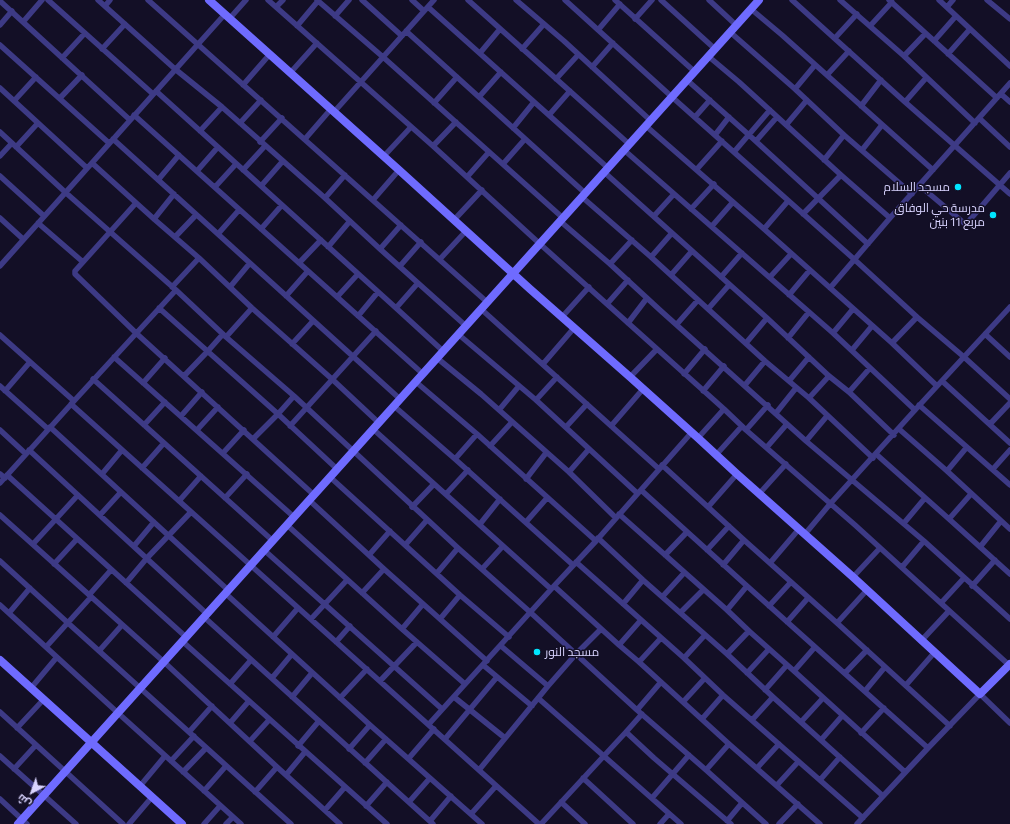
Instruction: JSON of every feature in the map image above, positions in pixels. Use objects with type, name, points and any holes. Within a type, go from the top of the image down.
[{"type":"street","points":[[23,22],[42,0]]},
{"type":"street","points":[[48,0],[102,49],[218,147],[443,351]]},
{"type":"street","points":[[98,0],[175,69],[222,107],[282,162],[325,198],[466,326]]},
{"type":"street","points":[[105,6],[110,0]]},
{"type":"street","points":[[148,0],[488,302]]},
{"type":"street","points":[[209,0],[291,72],[466,232],[853,577],[1010,723]]},
{"type":"street","points":[[0,264],[197,44],[246,0]]},
{"type":"street","points":[[268,0],[433,146],[588,288],[1010,665],[905,772],[858,824]]},
{"type":"street","points":[[276,7],[283,0]]},
{"type":"street","points":[[335,16],[349,0]]},
{"type":"street","points":[[362,0],[457,77],[671,276],[765,361],[809,398],[827,416],[950,519],[1010,574]]},
{"type":"street","points":[[412,0],[426,9],[480,53],[549,115],[672,233],[829,376],[849,392],[894,435]]},
{"type":"street","points":[[304,139],[333,111],[434,0]]},
{"type":"street","points":[[468,0],[570,92],[674,194],[742,254],[770,276],[870,368],[968,448],[1010,485]]},
{"type":"street","points":[[566,0],[672,97],[1010,399]]},
{"type":"street","points":[[635,18],[652,0]]},
{"type":"street","points":[[661,0],[715,49]]},
{"type":"street","points":[[709,0],[736,25]]},
{"type":"street","points":[[0,799],[22,822],[44,795],[250,565],[759,0]]},
{"type":"street","points":[[792,0],[904,102],[1010,194]]},
{"type":"street","points":[[840,0],[904,56],[975,123]]},
{"type":"street","points":[[939,0],[1010,66]]},
{"type":"street","points":[[946,7],[953,0]]},
{"type":"street","points":[[0,1],[130,120]]},
{"type":"street","points":[[297,26],[318,1],[503,164],[647,298],[787,424],[904,523],[1010,619]]},
{"type":"street","points":[[521,1],[732,202],[892,343],[937,386]]},
{"type":"street","points":[[870,26],[890,1],[948,54],[999,96],[1010,102]]},
{"type":"street","points":[[991,1],[1010,19]]},
{"type":"street","points":[[598,30],[617,2],[695,72]]},
{"type":"street","points":[[751,9],[816,65],[932,170]]},
{"type":"street","points":[[0,25],[12,11]]},
{"type":"street","points":[[835,38],[857,14]]},
{"type":"street","points":[[934,41],[956,16]]},
{"type":"street","points":[[102,49],[125,24]]},
{"type":"street","points":[[522,50],[544,24]]},
{"type":"street","points":[[948,54],[970,28]]},
{"type":"street","points":[[480,53],[500,29]]},
{"type":"street","points":[[730,32],[912,194]]},
{"type":"street","points":[[62,58],[85,33]]},
{"type":"street","points":[[904,56],[925,34]]},
{"type":"street","points":[[291,72],[317,43]]},
{"type":"street","points":[[592,67],[613,43]]},
{"type":"street","points":[[0,45],[60,98],[174,194],[313,321],[354,356],[397,402],[455,459],[500,500],[623,604],[798,762],[863,818]]},
{"type":"street","points":[[827,75],[849,51]]},
{"type":"street","points":[[244,85],[270,54]]},
{"type":"street","points":[[556,79],[578,55]]},
{"type":"street","points":[[708,56],[890,218]]},
{"type":"street","points":[[795,89],[816,65]]},
{"type":"street","points":[[479,97],[501,72]]},
{"type":"street","points":[[60,98],[82,75]]},
{"type":"street","points":[[14,101],[36,77]]},
{"type":"street","points":[[434,103],[457,77]]},
{"type":"street","points":[[904,102],[926,78]]},
{"type":"street","points":[[687,80],[868,244]]},
{"type":"street","points":[[861,106],[881,80]]},
{"type":"street","points":[[830,288],[932,170],[1010,83]]},
{"type":"street","points":[[0,88],[87,168]]},
{"type":"street","points":[[549,115],[570,92]]},
{"type":"street","points":[[240,123],[261,100]]},
{"type":"street","points":[[695,117],[710,100]]},
{"type":"street","points":[[786,125],[807,100]]},
{"type":"street","points":[[513,128],[534,102]]},
{"type":"street","points":[[200,132],[222,107]]},
{"type":"street","points":[[734,152],[770,110]]},
{"type":"street","points":[[134,115],[423,374]]},
{"type":"street","points":[[756,141],[777,117]]},
{"type":"street","points":[[243,170],[282,118]]},
{"type":"street","points":[[715,135],[729,118]]},
{"type":"street","points":[[979,118],[1010,147]]},
{"type":"street","points":[[433,146],[456,122]]},
{"type":"street","points":[[16,147],[38,123]]},
{"type":"street","points":[[862,150],[882,125]]},
{"type":"street","points":[[384,156],[411,127]]},
{"type":"street","points":[[0,133],[224,335],[294,396],[412,507],[639,712],[766,824]]},
{"type":"street","points":[[824,160],[844,135]]},
{"type":"street","points":[[503,164],[525,139]]},
{"type":"street","points":[[697,169],[722,141]]},
{"type":"street","points":[[0,156],[12,143]]},
{"type":"street","points":[[197,171],[218,147]]},
{"type":"street","points":[[467,177],[489,152]]},
{"type":"street","points":[[158,180],[179,155]]},
{"type":"street","points":[[261,186],[282,162]]},
{"type":"street","points":[[92,163],[333,380],[376,426],[434,484],[503,546],[553,587],[639,662],[820,824]]},
{"type":"street","points":[[215,188],[236,164]]},
{"type":"street","points":[[373,200],[399,170]]},
{"type":"street","points":[[919,185],[965,224],[1010,173]]},
{"type":"street","points":[[325,198],[345,175]]},
{"type":"street","points":[[803,214],[841,175]]},
{"type":"street","points":[[0,176],[44,216]]},
{"type":"street","points":[[692,209],[714,184]]},
{"type":"street","points":[[454,220],[482,190]]},
{"type":"street","points":[[154,219],[174,194]]},
{"type":"street","points":[[654,216],[674,194]]},
{"type":"street","points":[[764,229],[788,201]]},
{"type":"street","points":[[712,226],[732,202]]},
{"type":"street","points":[[136,203],[75,271],[75,274],[136,333],[244,430],[369,555],[440,619],[485,663],[497,677],[532,706]]},
{"type":"street","points":[[261,229],[282,205]]},
{"type":"street","points":[[218,234],[239,210]]},
{"type":"street","points":[[175,238],[196,215]]},
{"type":"street","points":[[0,218],[23,239]]},
{"type":"street","points":[[328,247],[350,222]]},
{"type":"street","points":[[38,223],[83,262]]},
{"type":"street","points":[[380,249],[401,225]]},
{"type":"street","points":[[440,259],[466,232]]},
{"type":"street","points":[[651,257],[672,233]]},
{"type":"street","points":[[299,263],[321,240]]},
{"type":"street","points":[[610,264],[632,240]]},
{"type":"street","points":[[400,266],[421,242]]},
{"type":"street","points":[[671,276],[692,251]]},
{"type":"street","points":[[721,277],[742,254]]},
{"type":"street","points":[[770,276],[791,254]]},
{"type":"street","points":[[0,483],[4,476],[28,452],[159,308],[199,258]]},
{"type":"street","points":[[230,287],[250,263]]},
{"type":"street","points":[[789,295],[810,270]]},
{"type":"street","points":[[286,296],[308,271]]},
{"type":"street","points":[[337,297],[358,274]]},
{"type":"street","points":[[607,304],[628,280]]},
{"type":"street","points":[[396,308],[418,283]]},
{"type":"street","points":[[708,309],[729,284]]},
{"type":"street","points":[[562,317],[588,288]]},
{"type":"street","points":[[358,316],[378,292]]},
{"type":"street","points":[[628,323],[647,298]]},
{"type":"street","points":[[677,324],[698,300]]},
{"type":"street","points":[[159,308],[278,414],[337,469]]},
{"type":"street","points":[[184,376],[252,308]]},
{"type":"street","points":[[481,309],[611,426],[708,507],[808,598],[886,666],[950,726]]},
{"type":"street","points":[[833,333],[853,309]]},
{"type":"street","points":[[805,534],[830,504],[894,435],[917,407],[1009,310]]},
{"type":"street","points":[[788,338],[809,312]]},
{"type":"street","points":[[892,343],[918,317]]},
{"type":"street","points":[[746,343],[767,318]]},
{"type":"street","points":[[292,344],[313,321]]},
{"type":"street","points":[[852,350],[872,326]]},
{"type":"street","points":[[543,364],[574,328]]},
{"type":"street","points":[[290,426],[376,331]]},
{"type":"street","points":[[458,334],[536,400],[589,449],[687,532],[928,748]]},
{"type":"street","points":[[985,334],[1010,357]]},
{"type":"street","points":[[0,335],[122,450],[540,824],[626,732],[661,682]]},
{"type":"street","points":[[630,377],[657,349]]},
{"type":"street","points":[[684,374],[705,349]]},
{"type":"street","points":[[114,357],[294,517]]},
{"type":"street","points":[[789,381],[809,357]]},
{"type":"street","points":[[143,383],[165,358]]},
{"type":"street","points":[[437,358],[499,410],[618,516],[665,555],[905,772]]},
{"type":"street","points":[[745,385],[765,361]]},
{"type":"street","points":[[30,362],[2,388],[102,474],[312,673],[482,824]]},
{"type":"street","points":[[704,391],[724,366]]},
{"type":"street","points":[[849,392],[870,368]]},
{"type":"street","points":[[536,400],[557,376]]},
{"type":"street","points":[[809,398],[829,376]]},
{"type":"street","points":[[93,379],[273,541]]},
{"type":"street","points":[[942,381],[1010,443]]},
{"type":"street","points":[[416,382],[477,434],[547,498],[663,596],[883,796]]},
{"type":"street","points":[[499,410],[519,386]]},
{"type":"street","points":[[776,413],[796,388]]},
{"type":"street","points":[[611,426],[643,389]]},
{"type":"street","points":[[181,416],[202,392]]},
{"type":"street","points":[[253,439],[294,396]]},
{"type":"street","points":[[144,425],[165,402]]},
{"type":"street","points":[[990,424],[1010,403]]},
{"type":"street","points":[[566,428],[587,404]]},
{"type":"street","points":[[716,455],[768,406]]},
{"type":"street","points":[[197,430],[218,407]]},
{"type":"street","points":[[429,724],[501,646],[574,563],[597,540],[661,467],[724,409]]},
{"type":"street","points":[[806,440],[827,416]]},
{"type":"street","points":[[490,446],[512,422]]},
{"type":"street","points":[[767,448],[787,424]]},
{"type":"street","points":[[899,429],[1010,529]]},
{"type":"street","points":[[0,430],[78,495],[134,546],[251,660],[431,823],[451,796]]},
{"type":"street","points":[[223,454],[244,430]]},
{"type":"street","points":[[455,459],[477,434]]},
{"type":"street","points":[[142,468],[164,443]]},
{"type":"street","points":[[947,471],[968,448]]},
{"type":"street","points":[[569,472],[589,449]]},
{"type":"street","points":[[102,474],[122,450]]},
{"type":"street","points":[[993,469],[1010,450]]},
{"type":"street","points":[[526,479],[546,452]]},
{"type":"street","points":[[759,494],[786,464]]},
{"type":"street","points":[[446,494],[468,470]]},
{"type":"street","points":[[225,498],[246,474]]},
{"type":"street","points":[[708,507],[737,474]]},
{"type":"street","points":[[4,476],[77,538],[126,583],[230,684],[386,824]]},
{"type":"street","points":[[179,501],[201,476]]},
{"type":"street","points":[[330,477],[508,637]]},
{"type":"street","points":[[412,507],[434,484]]},
{"type":"street","points":[[100,515],[121,492]]},
{"type":"street","points":[[950,519],[971,494]]},
{"type":"street","points":[[33,544],[78,495]]},
{"type":"street","points":[[526,522],[547,498]]},
{"type":"street","points":[[904,523],[925,498]]},
{"type":"street","points":[[480,524],[500,500]]},
{"type":"street","points":[[126,583],[168,535],[191,512]]},
{"type":"street","points":[[0,515],[164,662],[340,824]]},
{"type":"street","points":[[406,544],[427,520]]},
{"type":"street","points":[[980,547],[1001,521]]},
{"type":"street","points":[[134,546],[154,522]]},
{"type":"street","points":[[287,525],[402,629],[466,684]]},
{"type":"street","points":[[707,550],[729,526]]},
{"type":"street","points":[[770,563],[799,529]]},
{"type":"street","points":[[369,555],[390,531]]},
{"type":"street","points":[[665,555],[687,532]]},
{"type":"street","points":[[54,564],[77,538]]},
{"type":"street","points":[[723,565],[744,540]]},
{"type":"street","points":[[902,567],[924,541]]},
{"type":"street","points":[[482,569],[503,546]]},
{"type":"street","points":[[437,573],[458,548]]},
{"type":"street","points":[[853,577],[880,548]]},
{"type":"street","points":[[264,550],[442,709]]},
{"type":"street","points":[[972,586],[994,560]]},
{"type":"street","points":[[0,561],[291,824]]},
{"type":"street","points":[[362,593],[384,569]]},
{"type":"street","points":[[46,647],[68,623],[111,570]]},
{"type":"street","points":[[663,596],[684,572]]},
{"type":"street","points":[[941,603],[964,578]]},
{"type":"street","points":[[311,620],[347,580]]},
{"type":"street","points":[[623,604],[643,580]]},
{"type":"street","points":[[769,606],[791,582]]},
{"type":"street","points":[[727,610],[747,586]]},
{"type":"street","points":[[9,613],[30,588]]},
{"type":"street","points":[[681,612],[703,590]]},
{"type":"street","points":[[837,623],[867,590]]},
{"type":"street","points":[[440,619],[460,594]]},
{"type":"street","points":[[787,622],[808,598]]},
{"type":"street","points":[[402,629],[423,604]]},
{"type":"street","points":[[0,605],[240,824]]},
{"type":"street","points":[[273,637],[298,608]]},
{"type":"street","points":[[921,641],[949,611]]},
{"type":"street","points":[[619,645],[641,620]]},
{"type":"street","points":[[99,651],[122,625]]},
{"type":"street","points":[[336,642],[350,626]]},
{"type":"street","points":[[479,770],[548,686],[576,654],[601,629]]},
{"type":"street","points":[[727,654],[748,631]]},
{"type":"street","points":[[684,658],[705,635]]},
{"type":"street","points":[[639,662],[660,638]]},
{"type":"street","points":[[380,681],[395,667],[417,642]]},
{"type":"street","points":[[501,646],[548,686]]},
{"type":"street","points":[[794,671],[816,647]]},
{"type":"street","points":[[747,673],[769,648]]},
{"type":"street","points":[[845,674],[867,650]]},
{"type":"street","points":[[906,685],[934,653]]},
{"type":"street","points":[[272,678],[292,654]]},
{"type":"street","points":[[30,688],[57,658]]},
{"type":"street","points":[[0,660],[182,824]]},
{"type":"street","points":[[230,684],[251,660]]},
{"type":"street","points":[[765,690],[787,665]]},
{"type":"street","points":[[864,691],[886,666]]},
{"type":"street","points":[[340,698],[367,669]]},
{"type":"street","points":[[292,697],[312,673]]},
{"type":"street","points":[[445,739],[497,677]]},
{"type":"street","points":[[684,702],[705,678]]},
{"type":"street","points":[[702,719],[723,695]]},
{"type":"street","points":[[454,697],[505,738]]},
{"type":"street","points":[[752,720],[773,697]]},
{"type":"street","points":[[538,698],[681,824]]},
{"type":"street","points":[[802,722],[823,698]]},
{"type":"street","points":[[17,728],[44,699]]},
{"type":"street","points":[[230,723],[249,701]]},
{"type":"street","points":[[171,761],[212,706]]},
{"type":"street","points":[[861,733],[884,708]]},
{"type":"street","points":[[0,712],[123,824]]},
{"type":"street","points":[[821,740],[842,716]]},
{"type":"street","points":[[250,741],[269,720]]},
{"type":"street","points":[[298,746],[319,721]]},
{"type":"street","points":[[349,749],[370,725]]},
{"type":"street","points":[[409,758],[434,730]]},
{"type":"street","points":[[626,732],[729,822],[742,803]]},
{"type":"street","points":[[365,763],[386,739]]},
{"type":"street","points":[[706,770],[729,744]]},
{"type":"street","points":[[757,768],[779,744]]},
{"type":"street","points":[[14,769],[36,745]]},
{"type":"street","points":[[183,772],[206,748]]},
{"type":"street","points":[[286,775],[305,752]]},
{"type":"street","points":[[652,798],[688,755]]},
{"type":"street","points":[[0,756],[76,824]]},
{"type":"street","points":[[140,786],[165,756]]},
{"type":"street","points":[[820,780],[840,757]]},
{"type":"street","points":[[777,785],[798,762]]},
{"type":"street","points":[[204,790],[226,766]]},
{"type":"street","points":[[255,792],[277,767]]},
{"type":"street","points":[[409,802],[430,778]]},
{"type":"street","points":[[583,778],[632,824]]},
{"type":"street","points":[[366,806],[387,782]]},
{"type":"street","points":[[471,814],[496,786]]},
{"type":"street","points":[[325,810],[345,787]]},
{"type":"street","points":[[129,824],[152,798]]},
{"type":"street","points":[[561,802],[585,824]]},
{"type":"street","points":[[779,824],[798,804]]},
{"type":"street","points":[[204,824],[220,806]]},
{"type":"street","points":[[660,824],[669,814]]},
{"type":"street","points":[[226,824],[233,817]]},
{"type":"street","points":[[756,824],[760,819]]},
{"type":"place","name":"مسجد السلام","points":[[958,187]]},
{"type":"place","name":"مدرسة حي الوفاق مربع 11 بنين","points":[[993,215]]},
{"type":"place","name":"مسجد النور","points":[[537,652]]}]
